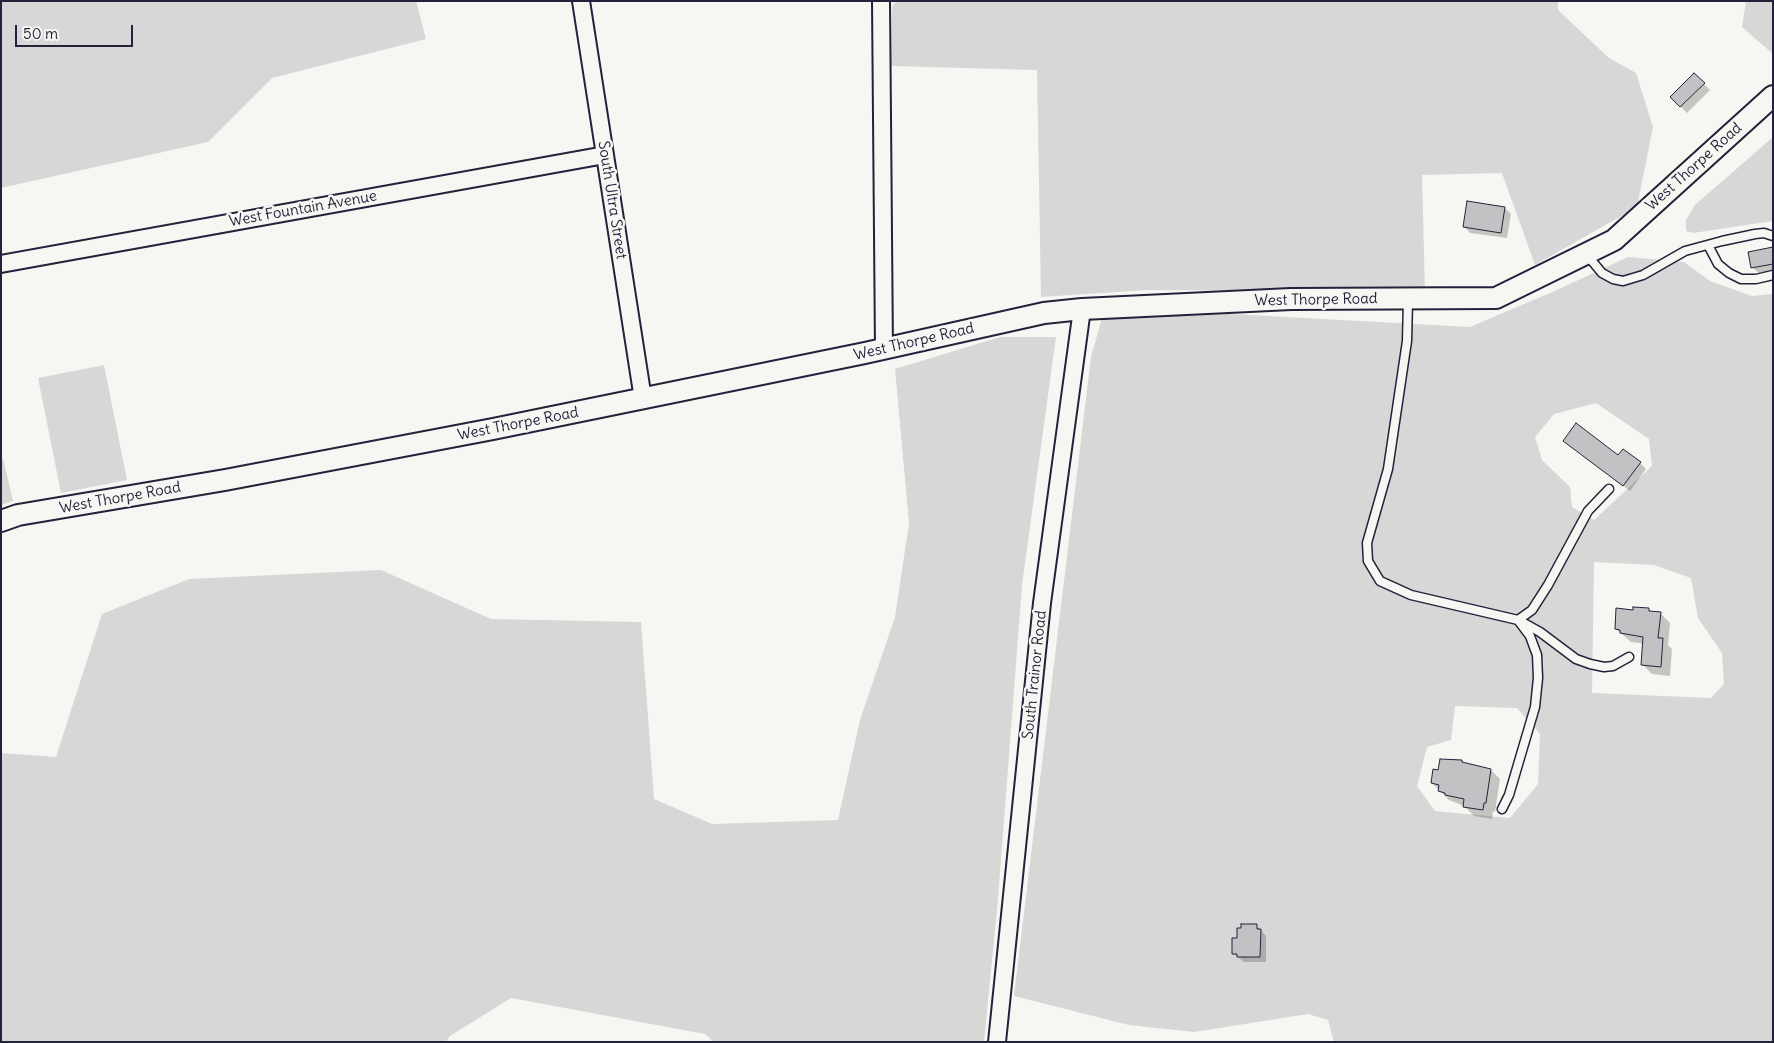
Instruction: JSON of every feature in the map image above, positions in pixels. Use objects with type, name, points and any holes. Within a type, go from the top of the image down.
[{"type":"street","name":"South Ultra Street","points":[[581,1],[643,399]]},
{"type":"street","points":[[881,1],[884,350]]},
{"type":"street","name":"West Thorpe Road","points":[[1,521],[18,515],[225,480],[643,399],[884,350],[1044,313],[1082,309],[1291,299],[1496,298],[1614,240],[1773,96]]},
{"type":"street","name":"West Fountain Avenue","points":[[1,264],[605,155]]},
{"type":"street","name":"South Trainor Road","points":[[997,1042],[1042,603],[1082,309]]},
{"type":"lane","points":[[1585,254],[1602,273],[1613,279],[1623,281],[1643,275],[1685,251],[1708,244],[1756,234],[1773,236]]},
{"type":"lane","points":[[1708,244],[1718,264],[1729,273],[1741,279],[1756,279],[1773,275]]},
{"type":"lane","points":[[1408,298],[1407,341],[1401,393],[1388,469],[1367,543],[1368,561],[1380,580],[1411,594],[1518,620],[1540,632],[1576,659],[1604,667],[1613,666],[1629,657]]},
{"type":"lane","points":[[1518,620],[1532,610],[1548,585],[1588,510],[1609,489]]},
{"type":"lane","points":[[1502,809],[1509,795],[1535,707],[1538,678],[1537,655],[1530,636],[1518,620]]},
{"type":"shaded area","points":[[1,1],[416,1],[426,39],[272,78],[208,142],[1,188]]},
{"type":"shaded area","points":[[896,1],[1558,1],[1558,10],[1609,58],[1636,73],[1653,127],[1637,207],[1535,265],[1502,173],[1422,175],[1425,292],[1147,290],[1041,297],[1037,70],[891,66],[892,7]]},
{"type":"shaded area","points":[[1746,1],[1773,1],[1773,54],[1742,27]]},
{"type":"shaded area","points":[[1773,137],[1773,221],[1693,233],[1686,231],[1686,220],[1695,205]]},
{"type":"shaded area","points":[[1628,257],[1684,262],[1710,281],[1752,296],[1773,294],[1773,1042],[1334,1042],[1328,1020],[1308,1014],[1194,1032],[1129,1025],[1014,996],[1091,357],[1102,318],[1213,313],[1470,327]],"holes":[[[1596,403],[1649,439],[1652,466],[1594,520],[1572,507],[1570,487],[1542,460],[1535,437],[1554,414]],[[1594,562],[1654,565],[1691,578],[1698,618],[1722,653],[1724,684],[1711,698],[1592,693]],[[1455,706],[1517,708],[1540,734],[1538,784],[1510,818],[1435,811],[1417,786],[1427,747],[1451,740]]]},
{"type":"shaded area","points":[[1000,337],[1056,337],[1022,585],[998,899],[984,1042],[714,1042],[705,1034],[511,998],[450,1036],[446,1042],[1,1042],[1,753],[56,757],[102,614],[189,579],[381,570],[491,619],[641,622],[654,799],[712,824],[838,820],[860,720],[895,617],[909,523],[895,369]]},
{"type":"shaded area","points":[[104,365],[127,480],[61,493],[38,378]]},
{"type":"shaded area","points":[[1,458],[3,458],[13,501],[1,505]]},
{"type":"building","points":[[1694,73],[1705,83],[1680,107],[1670,97]]},
{"type":"building","points":[[1467,201],[1505,207],[1501,233],[1463,227]]},
{"type":"building","points":[[1773,247],[1773,264],[1751,268],[1748,252]]},
{"type":"building","points":[[1576,423],[1618,455],[1623,449],[1641,462],[1623,486],[1563,441]]},
{"type":"building","points":[[1633,607],[1649,608],[1649,611],[1661,612],[1658,638],[1663,638],[1661,667],[1641,665],[1643,637],[1620,633],[1620,630],[1615,629],[1616,608],[1633,610]]},
{"type":"building","points":[[1440,759],[1462,760],[1462,762],[1491,769],[1486,803],[1484,803],[1483,810],[1463,807],[1464,799],[1445,795],[1445,793],[1438,791],[1439,785],[1431,783],[1433,769],[1438,770]]},
{"type":"building","points":[[1241,924],[1257,924],[1257,929],[1261,929],[1260,957],[1237,957],[1237,954],[1232,954],[1232,938],[1237,938],[1237,928],[1241,928]]}]
